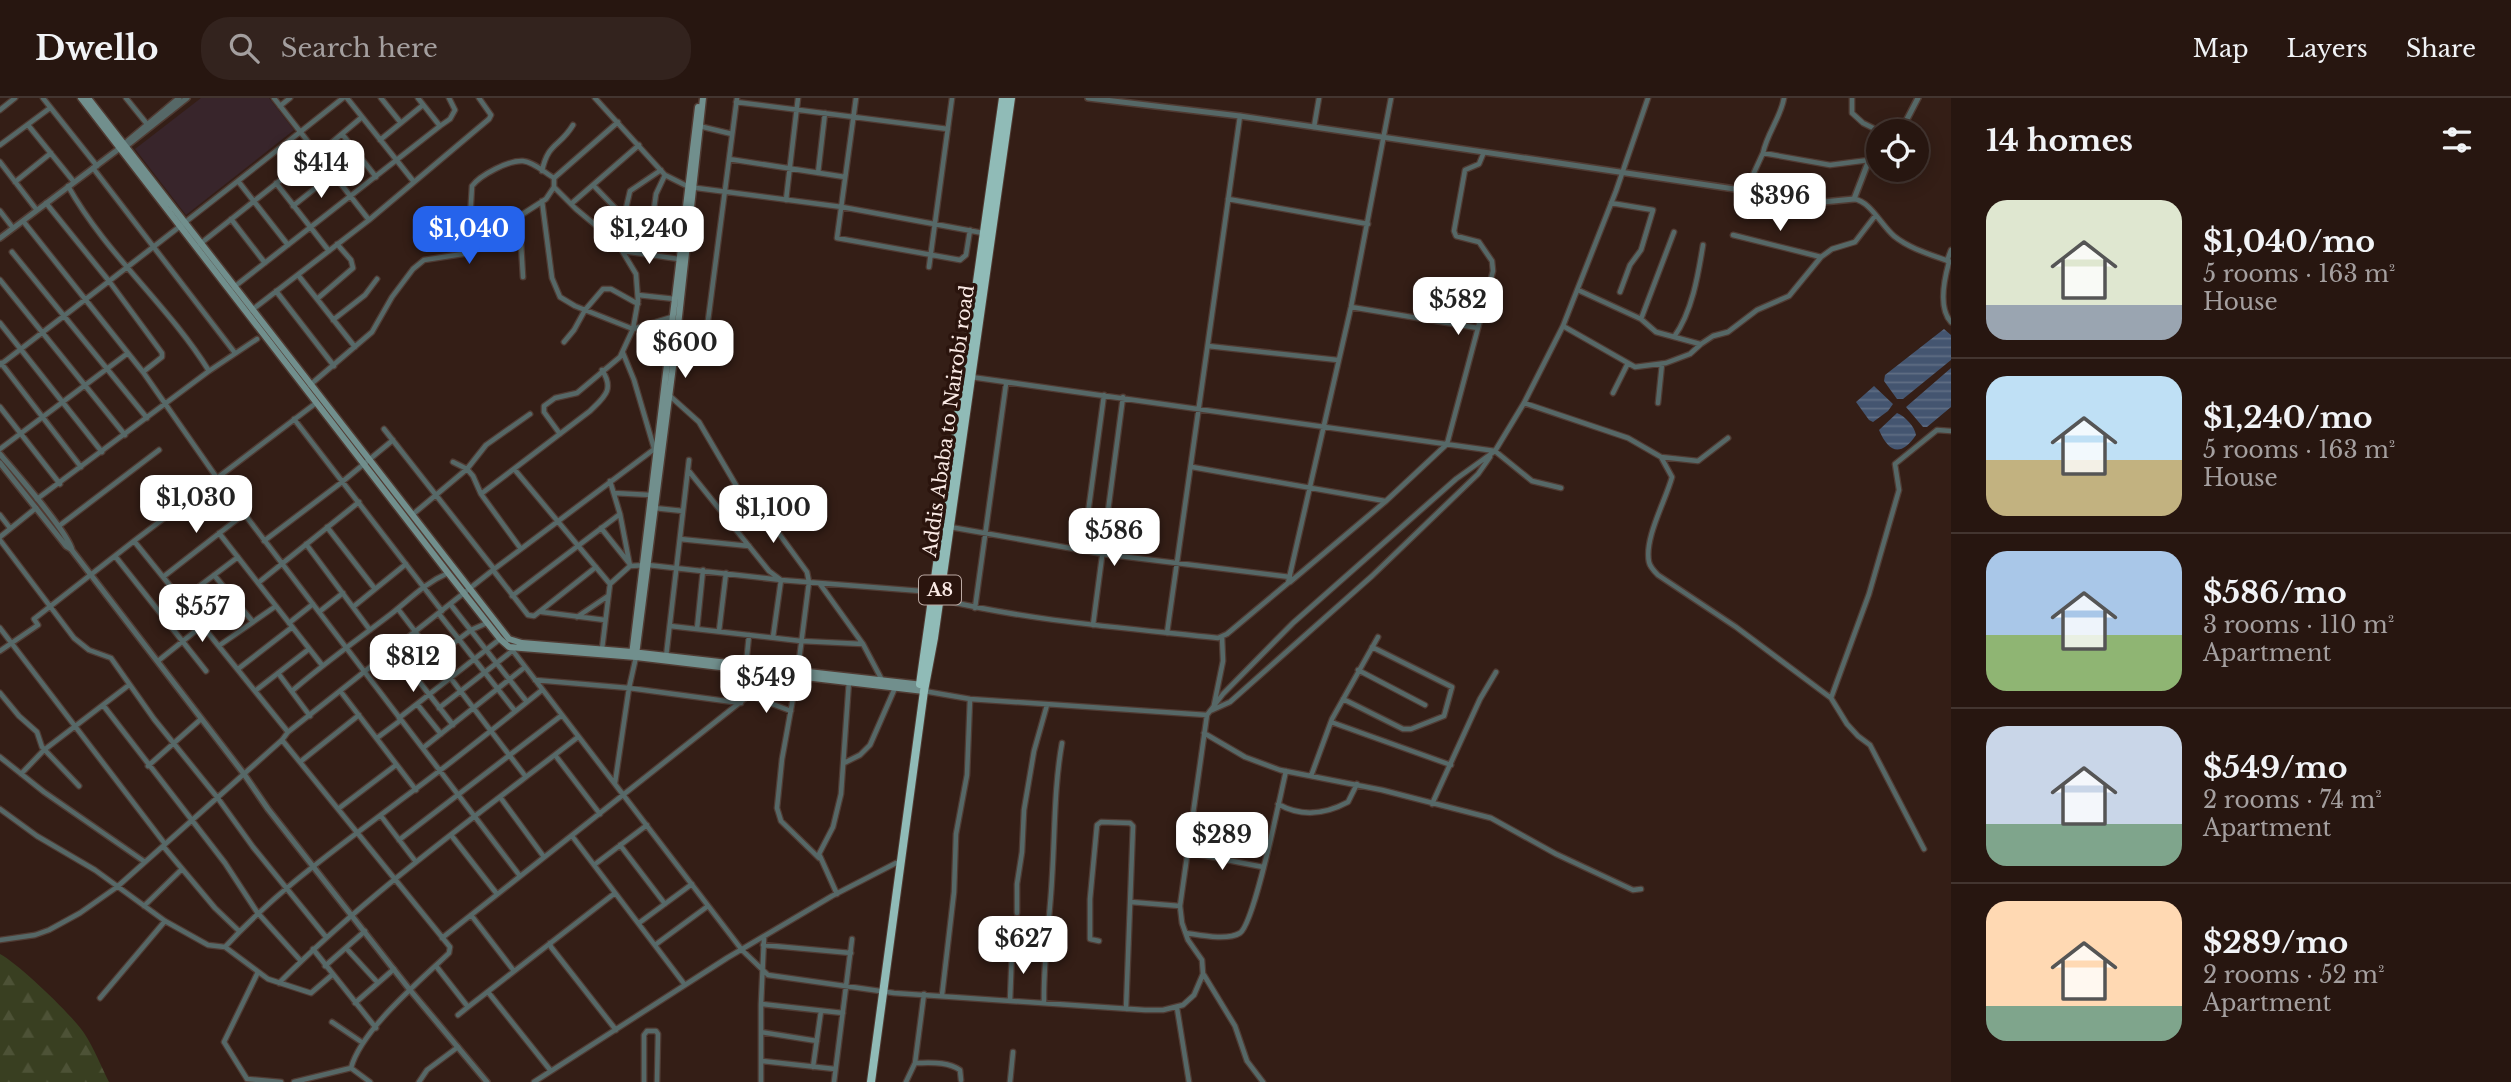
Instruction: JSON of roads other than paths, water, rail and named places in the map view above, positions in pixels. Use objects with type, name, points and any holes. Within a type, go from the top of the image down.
[{"type":"highway","name":"Addis Ababa to Nairobi road","points":[[967,377],[983,233],[1003,98]]},
{"type":"highway","name":"Addis Ababa to Nairobi road","points":[[869,1082],[934,591],[1011,98]]},
{"type":"highway","name":"Addis Ababa to Nairobi road","points":[[881,991],[895,863],[922,688],[939,599],[946,526]]},
{"type":"main road","points":[[81,98],[309,386],[448,573],[505,635],[514,641],[602,649],[634,656]]},
{"type":"main road","points":[[88,98],[121,147]]},
{"type":"main road","points":[[634,656],[652,508],[670,396],[701,98]]},
{"type":"main road","points":[[652,508],[656,448],[679,258],[691,187]]},
{"type":"main road","points":[[309,386],[317,403],[412,515],[487,623],[511,649],[666,659],[849,680],[895,688],[922,688]]},
{"type":"main road","points":[[745,668],[777,674],[798,674]]},
{"type":"main road","points":[[849,680],[883,680],[922,688]]},
{"type":"street","points":[[0,110],[15,98]]},
{"type":"street","points":[[43,98],[235,353]]},
{"type":"street","points":[[126,98],[146,124]]},
{"type":"street","points":[[165,98],[172,107]]},
{"type":"street","points":[[0,238],[121,147],[172,107],[179,98]]},
{"type":"street","points":[[121,147],[146,124],[187,98]]},
{"type":"street","points":[[274,98],[369,220]]},
{"type":"street","points":[[280,106],[290,98]]},
{"type":"street","points":[[82,467],[0,364],[184,225],[345,98],[414,182]]},
{"type":"street","points":[[382,98],[401,123]]},
{"type":"street","points":[[418,98],[440,126]]},
{"type":"street","points":[[233,288],[450,119],[455,110],[449,98]]},
{"type":"street","points":[[251,311],[369,220],[489,119],[491,115],[479,98]]},
{"type":"street","points":[[595,98],[663,173],[691,187],[842,207],[983,233]]},
{"type":"street","points":[[786,200],[798,98]]},
{"type":"street","points":[[856,98],[837,234],[840,240],[964,259],[970,230]]},
{"type":"street","points":[[929,267],[952,98]]},
{"type":"street","points":[[1088,98],[1240,116],[1823,202],[1854,199],[1863,201],[1897,238],[1909,246],[1949,262]]},
{"type":"street","points":[[1314,127],[1319,98]]},
{"type":"street","points":[[1288,583],[1351,307],[1391,98]]},
{"type":"street","points":[[922,688],[970,699],[1047,705],[1210,711],[1230,702],[1372,576],[1478,474],[1494,452],[1524,403],[1563,326],[1648,98]]},
{"type":"street","points":[[1746,190],[1763,153],[1770,129],[1782,110],[1784,98]]},
{"type":"street","points":[[1852,98],[1852,113],[1866,124]]},
{"type":"street","points":[[1907,119],[1918,98]]},
{"type":"street","points":[[677,335],[706,336],[736,100],[948,129]]},
{"type":"street","points":[[380,141],[423,106]]},
{"type":"street","points":[[0,145],[50,107]]},
{"type":"street","points":[[818,173],[825,113]]},
{"type":"street","points":[[1167,632],[1179,563],[1240,116]]},
{"type":"street","points":[[199,245],[362,117]]},
{"type":"street","points":[[309,386],[372,332],[392,297],[413,269],[424,260],[469,253],[496,238],[515,219],[552,192],[554,178],[618,122]]},
{"type":"street","points":[[28,124],[51,153],[83,209],[186,338],[209,372]]},
{"type":"street","points":[[542,171],[547,152],[573,125]]},
{"type":"street","points":[[697,125],[732,134]]},
{"type":"street","points":[[342,134],[376,177]]},
{"type":"street","points":[[571,204],[639,145]]},
{"type":"street","points":[[602,649],[610,584],[630,565],[934,591],[939,599],[975,608],[1093,625],[1222,637],[1386,501],[1447,444],[1493,271],[1492,261],[1479,242],[1456,236],[1454,231],[1465,170],[1479,164],[1484,152]]},
{"type":"street","points":[[15,182],[51,153]]},
{"type":"street","points":[[1763,153],[1830,165],[1866,160]]},
{"type":"street","points":[[729,159],[845,177]]},
{"type":"street","points":[[470,219],[472,186],[483,175],[521,161],[554,178]]},
{"type":"street","points":[[0,162],[36,209]]},
{"type":"street","points":[[1854,199],[1866,168]]},
{"type":"street","points":[[618,244],[631,191],[663,173]]},
{"type":"street","points":[[648,253],[656,194],[663,173]]},
{"type":"street","points":[[293,206],[333,174]]},
{"type":"street","points":[[238,181],[288,245]]},
{"type":"street","points":[[276,183],[328,251]]},
{"type":"street","points":[[593,185],[624,217]]},
{"type":"street","points":[[554,187],[618,244],[636,274],[638,295],[633,329],[623,352],[577,393],[555,398],[544,406],[544,412],[560,434]]},
{"type":"street","points":[[1228,199],[1368,224]]},
{"type":"street","points":[[542,201],[556,291],[569,304],[633,329],[673,317]]},
{"type":"street","points":[[45,203],[109,281],[162,353],[162,357],[143,372]]},
{"type":"street","points":[[1611,203],[1653,210],[1641,250],[1630,265],[1620,292]]},
{"type":"street","points":[[0,211],[13,228]]},
{"type":"street","points":[[1563,326],[1628,363],[1642,368],[1662,364],[1690,354],[1713,336],[1728,332],[1757,310],[1789,296],[1821,257],[1832,249],[1855,242],[1875,216]]},
{"type":"street","points":[[230,219],[265,263]]},
{"type":"street","points":[[515,219],[523,277]]},
{"type":"street","points":[[23,220],[143,372],[264,541],[520,876]]},
{"type":"street","points":[[1641,319],[1674,232]]},
{"type":"street","points":[[1733,234],[1821,257]]},
{"type":"street","points":[[317,299],[353,268],[351,260],[337,244]]},
{"type":"street","points":[[1674,338],[1682,327],[1703,245]]},
{"type":"street","points":[[1951,250],[1945,276],[1943,310],[1951,322]]},
{"type":"street","points":[[622,251],[679,258]]},
{"type":"street","points":[[12,252],[147,418]]},
{"type":"street","points":[[298,275],[355,346]]},
{"type":"street","points":[[333,320],[365,295],[377,279]]},
{"type":"street","points":[[0,280],[125,435]]},
{"type":"street","points":[[564,342],[603,289],[607,288],[638,304]]},
{"type":"street","points":[[1578,290],[1641,319],[1650,328],[1674,338],[1701,344]]},
{"type":"street","points":[[276,291],[334,366]]},
{"type":"street","points":[[638,295],[675,299]]},
{"type":"street","points":[[1351,307],[1478,328]]},
{"type":"street","points":[[0,323],[102,452]]},
{"type":"street","points":[[37,499],[257,339]]},
{"type":"street","points":[[1208,346],[1338,360]]},
{"type":"street","points":[[0,940],[49,930],[80,913],[117,887],[288,732],[558,520],[656,448],[623,352]]},
{"type":"street","points":[[71,549],[71,544],[0,452],[128,353]]},
{"type":"street","points":[[1614,393],[1628,363]]},
{"type":"street","points":[[1658,404],[1662,364]]},
{"type":"street","points":[[481,494],[590,411],[609,387],[601,370]]},
{"type":"street","points":[[967,377],[1123,397],[1494,452],[1532,481],[1561,488]]},
{"type":"street","points":[[975,608],[1006,383]]},
{"type":"street","points":[[1083,550],[1104,395]]},
{"type":"street","points":[[670,396],[699,422],[740,492],[769,520],[802,563],[809,582],[798,674],[782,759],[778,816],[819,858],[837,894]]},
{"type":"street","points":[[1093,625],[1123,397]]},
{"type":"street","points":[[0,651],[38,625],[34,619],[317,403]]},
{"type":"street","points":[[1524,403],[1628,438],[1661,457],[1698,461],[1728,438]]},
{"type":"street","points":[[0,407],[60,484]]},
{"type":"street","points":[[412,515],[467,469],[486,445],[530,414]]},
{"type":"street","points":[[294,419],[515,711]]},
{"type":"street","points":[[384,429],[437,494],[528,615],[534,616],[541,612],[596,567]]},
{"type":"street","points":[[1831,698],[1869,594],[1899,490],[1895,464],[1937,430],[1951,431]]},
{"type":"street","points":[[264,541],[393,440]]},
{"type":"street","points":[[58,527],[159,450]]},
{"type":"street","points":[[1210,711],[1293,622],[1456,479],[1494,452]]},
{"type":"street","points":[[1661,457],[1672,477],[1652,536],[1649,561],[1652,568],[1658,575],[1736,627],[1831,698],[1847,723],[1870,745],[1924,849]]},
{"type":"street","points":[[666,659],[689,460]]},
{"type":"street","points":[[453,462],[467,469],[481,494],[521,549]]},
{"type":"street","points":[[0,463],[92,574],[268,809],[410,990],[487,1082]]},
{"type":"street","points":[[1192,467],[1386,501]]},
{"type":"street","points":[[515,470],[610,584]]},
{"type":"street","points":[[688,470],[769,571],[781,580]]},
{"type":"street","points":[[610,481],[630,565]]},
{"type":"street","points":[[614,493],[651,495]]},
{"type":"street","points":[[727,520],[750,501]]},
{"type":"street","points":[[258,583],[359,502]]},
{"type":"street","points":[[37,507],[0,539],[80,644],[93,653],[111,659],[218,797],[253,847],[326,937]]},
{"type":"street","points":[[652,508],[683,511]]},
{"type":"street","points":[[163,577],[244,514]]},
{"type":"street","points":[[512,596],[620,514]]},
{"type":"street","points":[[0,515],[10,528]]},
{"type":"street","points":[[946,526],[1103,554],[1290,577]]},
{"type":"street","points":[[327,527],[375,589]]},
{"type":"street","points":[[601,528],[630,565]]},
{"type":"street","points":[[219,533],[322,665]]},
{"type":"street","points":[[680,539],[749,546]]},
{"type":"street","points":[[134,541],[288,732]]},
{"type":"street","points":[[306,544],[370,630]]},
{"type":"street","points":[[115,556],[205,671]]},
{"type":"street","points":[[181,600],[238,557]]},
{"type":"street","points":[[353,607],[406,564]]},
{"type":"street","points":[[697,629],[704,570]]},
{"type":"street","points":[[292,691],[322,665],[398,609],[423,586],[448,573]]},
{"type":"street","points":[[719,631],[726,573]]},
{"type":"street","points":[[214,575],[253,622]]},
{"type":"street","points":[[773,638],[781,580]]},
{"type":"street","points":[[819,583],[863,644],[883,680]]},
{"type":"street","points":[[319,612],[343,593]]},
{"type":"street","points":[[577,617],[608,595]]},
{"type":"street","points":[[238,669],[313,604]]},
{"type":"street","points":[[451,605],[527,702]]},
{"type":"street","points":[[219,645],[276,606]]},
{"type":"street","points":[[398,609],[526,777]]},
{"type":"street","points":[[541,612],[605,620]]},
{"type":"street","points":[[414,674],[471,630],[487,623]]},
{"type":"street","points":[[158,661],[203,625]]},
{"type":"street","points":[[670,626],[801,641],[863,644]]},
{"type":"street","points":[[0,628],[164,845],[215,908],[239,932]]},
{"type":"street","points":[[745,668],[749,635]]},
{"type":"street","points":[[1222,637],[1223,661],[1204,733],[1186,852],[1181,918],[1185,933],[1202,960],[1203,974],[1235,1026],[1247,1061],[1263,1082]]},
{"type":"street","points":[[1311,776],[1331,722],[1378,637]]},
{"type":"street","points":[[376,738],[500,639]]},
{"type":"street","points":[[1343,699],[1403,729],[1411,729],[1444,716],[1452,687],[1372,647]]},
{"type":"street","points":[[393,648],[453,725]]},
{"type":"street","points":[[255,691],[309,649]]},
{"type":"street","points":[[439,708],[497,664],[511,649],[742,950],[768,975],[881,991],[1163,1010],[1177,1008],[1189,1002],[1203,974]]},
{"type":"street","points":[[615,784],[634,656]]},
{"type":"street","points":[[423,748],[525,667]]},
{"type":"street","points":[[1358,670],[1426,705]]},
{"type":"street","points":[[1432,804],[1479,699],[1496,672]]},
{"type":"street","points":[[278,673],[310,716]]},
{"type":"street","points":[[442,937],[777,674]]},
{"type":"street","points":[[534,680],[629,688],[741,703]]},
{"type":"street","points":[[819,858],[820,848],[835,821],[841,794],[849,680]]},
{"type":"street","points":[[21,774],[44,750],[130,685]]},
{"type":"street","points":[[843,764],[860,755],[870,745],[895,688]]},
{"type":"street","points":[[225,947],[257,912],[286,887],[416,790],[542,690]]},
{"type":"street","points":[[341,692],[416,790]]},
{"type":"street","points":[[0,693],[37,732],[44,750],[79,786]]},
{"type":"street","points":[[750,695],[791,711]]},
{"type":"street","points":[[942,995],[954,892],[956,834],[967,775],[970,699]]},
{"type":"street","points":[[417,704],[441,734]]},
{"type":"street","points":[[103,705],[225,863],[257,912],[301,961]]},
{"type":"street","points":[[1017,914],[1024,810],[1034,751],[1047,705]]},
{"type":"street","points":[[300,762],[359,715]]},
{"type":"street","points":[[399,839],[562,715]]},
{"type":"street","points":[[148,766],[201,719]]},
{"type":"street","points":[[1331,722],[1451,765]]},
{"type":"street","points":[[1204,733],[1245,757],[1286,771],[1357,784],[1491,818],[1581,866],[1633,890],[1641,889]]},
{"type":"street","points":[[279,983],[352,914],[578,737]]},
{"type":"street","points":[[282,740],[450,950],[363,1043],[351,1068]]},
{"type":"street","points":[[1044,1002],[1062,743]]},
{"type":"street","points":[[555,755],[600,814]]},
{"type":"street","points":[[0,757],[145,862]]},
{"type":"street","points":[[338,809],[397,765]]},
{"type":"street","points":[[1185,933],[1221,936],[1239,933],[1245,927],[1252,910],[1286,771]]},
{"type":"street","points":[[1278,804],[1298,813],[1314,813],[1348,803],[1357,784]]},
{"type":"street","points":[[500,797],[544,857]]},
{"type":"street","points":[[0,810],[94,870],[164,921],[208,945],[225,947],[268,979],[311,993],[332,975]]},
{"type":"street","points":[[381,816],[416,862]]},
{"type":"street","points":[[1099,941],[1090,939],[1090,899],[1098,822],[1132,824],[1132,902],[1126,1009]]},
{"type":"street","points":[[594,864],[647,825]]},
{"type":"street","points":[[451,835],[497,894]]},
{"type":"street","points":[[572,836],[685,985]]},
{"type":"street","points":[[620,845],[665,904]]},
{"type":"street","points":[[1186,852],[1263,867]]},
{"type":"street","points":[[534,1082],[742,950],[895,863]]},
{"type":"street","points":[[144,906],[183,869]]},
{"type":"street","points":[[638,923],[692,884]]},
{"type":"street","points":[[458,1015],[615,892]]},
{"type":"street","points":[[1132,902],[1180,906]]},
{"type":"street","points":[[655,945],[708,906]]},
{"type":"street","points":[[471,915],[514,971]]},
{"type":"street","points":[[100,998],[164,921]]},
{"type":"street","points":[[325,965],[365,931]]},
{"type":"street","points":[[761,1082],[761,971],[764,937]]},
{"type":"street","points":[[834,1082],[852,939]]},
{"type":"street","points":[[550,943],[616,1030]]},
{"type":"street","points":[[763,945],[850,953]]},
{"type":"street","points":[[345,948],[378,984]]},
{"type":"street","points":[[313,949],[376,1028]]},
{"type":"street","points":[[1010,1001],[1013,950]]},
{"type":"street","points":[[436,966],[468,1007]]},
{"type":"street","points":[[355,1003],[394,969]]},
{"type":"street","points":[[258,972],[224,1042],[247,1079],[281,1082]]},
{"type":"street","points":[[488,992],[551,1071]]},
{"type":"street","points":[[906,1082],[915,1063],[924,994]]},
{"type":"street","points":[[761,1004],[843,1013]]},
{"type":"street","points":[[1177,1008],[1189,1082]]},
{"type":"street","points":[[813,1067],[821,1011]]},
{"type":"street","points":[[332,1022],[345,1026],[363,1043]]},
{"type":"street","points":[[644,1082],[644,1035],[647,1031],[656,1031],[657,1082]]},
{"type":"street","points":[[761,1032],[817,1041]]},
{"type":"street","points":[[419,1082],[423,1074],[458,1047]]},
{"type":"street","points":[[1010,1082],[1013,1052]]},
{"type":"street","points":[[762,1061],[835,1069]]},
{"type":"street","points":[[915,1063],[956,1067],[960,1070],[961,1080]]},
{"type":"street","points":[[294,1082],[351,1068]]},
{"type":"street","points":[[351,1068],[370,1082]]},
{"type":"water","points":[[1944,329],[1951,335],[1951,360],[1903,399],[1897,399],[1884,381],[1885,375]]},
{"type":"water","points":[[1951,368],[1951,407],[1927,427],[1923,427],[1906,407]]},
{"type":"water","points":[[1874,386],[1893,404],[1873,422],[1856,402]]},
{"type":"water","points":[[1897,413],[1909,422],[1916,435],[1900,449],[1887,444],[1879,430]]}]
